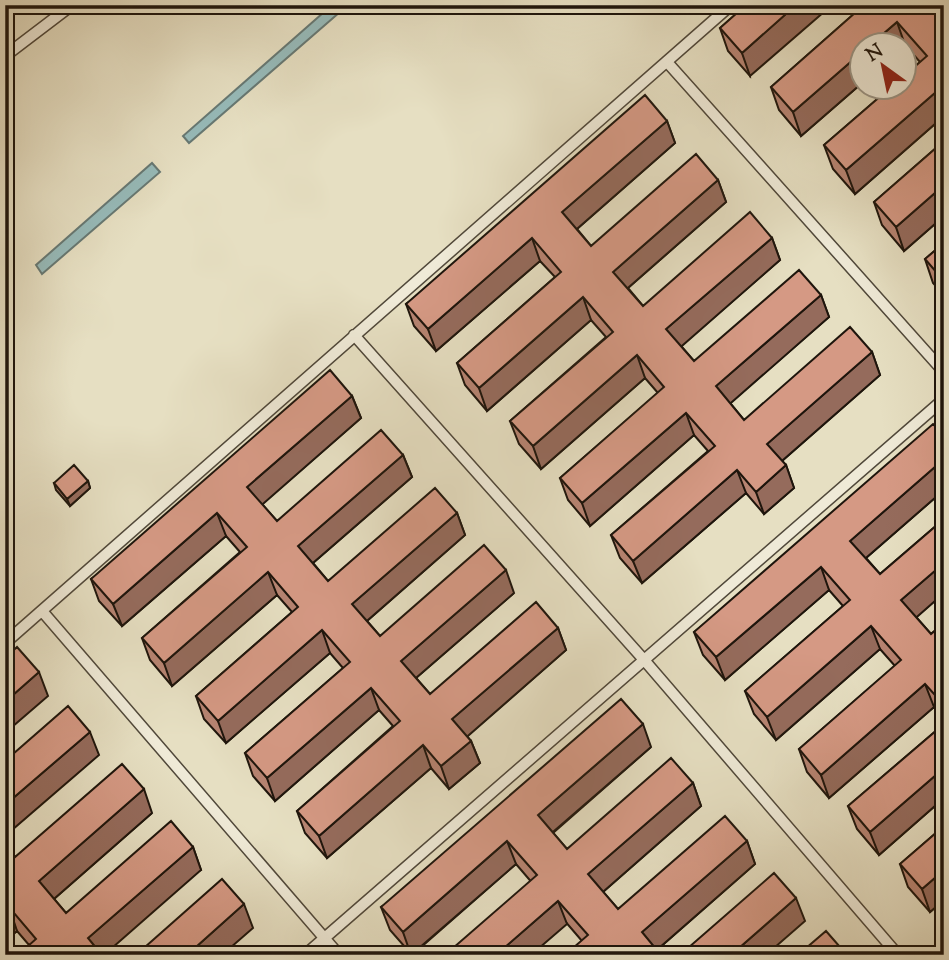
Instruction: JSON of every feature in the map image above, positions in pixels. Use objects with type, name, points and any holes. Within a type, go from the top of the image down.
[{"type":"lane","points":[[5,56],[72,5]]},
{"type":"lane","points":[[5,643],[731,5]]},
{"type":"lane","points":[[667,62],[944,372]]},
{"type":"lane","points":[[354,335],[645,661],[898,955]]},
{"type":"lane","points":[[305,955],[944,399]]},
{"type":"lane","points":[[42,611],[339,955]]},
{"type":"water","points":[[332,5],[348,5],[189,143],[183,136]]},
{"type":"water","points":[[152,163],[160,172],[42,274],[36,265]]},
{"type":"building","points":[[746,5],[796,5],[742,53],[720,28]]},
{"type":"building","points":[[864,5],[935,5],[944,15],[944,85],[846,170],[824,145],[874,102],[918,102],[918,64],[927,56],[918,46],[918,32],[906,32],[897,22],[885,32],[848,32],[848,64],[793,112],[771,87]]},
{"type":"building","points":[[645,95],[667,121],[562,212],[591,246],[696,154],[718,180],[613,272],[643,306],[750,212],[772,238],[666,329],[694,361],[799,270],[821,295],[716,386],[744,420],[850,327],[872,352],[767,444],[786,465],[756,492],[737,470],[633,561],[611,535],[715,446],[686,413],[582,503],[560,478],[664,387],[637,355],[533,446],[510,421],[613,332],[583,297],[479,388],[457,363],[561,272],[532,238],[428,329],[406,304]]},
{"type":"building","points":[[944,141],[944,185],[896,227],[874,202]]},
{"type":"building","points":[[944,243],[944,281],[925,259]]},
{"type":"building","points":[[330,370],[352,396],[247,487],[277,521],[381,430],[403,455],[298,546],[328,581],[435,488],[457,513],[352,604],[380,636],[484,545],[506,570],[401,661],[430,694],[536,602],[558,628],[452,719],[471,741],[441,766],[423,745],[319,836],[297,811],[400,721],[371,688],[267,778],[245,753],[350,662],[322,630],[218,721],[196,696],[298,607],[268,572],[164,663],[142,638],[247,547],[217,513],[113,604],[91,579]]},
{"type":"building","points":[[933,424],[944,435],[944,459],[850,541],[880,574],[944,519],[944,563],[901,600],[931,634],[944,623],[944,705],[925,684],[821,775],[799,749],[901,660],[871,626],[767,717],[745,691],[850,600],[821,567],[716,657],[694,632]]},
{"type":"building","points":[[74,465],[88,481],[67,499],[54,483]]},
{"type":"building","points":[[17,647],[39,672],[5,702],[5,658]]},
{"type":"building","points":[[621,699],[643,724],[538,815],[567,849],[671,758],[693,783],[588,874],[618,909],[725,816],[747,841],[642,932],[661,955],[565,955],[588,935],[558,901],[496,955],[445,955],[537,875],[507,841],[403,932],[381,907]]},
{"type":"building","points":[[68,706],[90,732],[5,805],[5,761]]},
{"type":"building","points":[[944,724],[944,768],[870,832],[848,806]]},
{"type":"building","points":[[122,764],[144,789],[39,881],[66,913],[171,821],[193,847],[88,938],[102,955],[18,955],[36,939],[9,907],[5,910],[5,846],[15,857]]},
{"type":"building","points":[[944,826],[944,870],[922,889],[900,864]]},
{"type":"building","points":[[774,873],[796,898],[731,955],[680,955]]},
{"type":"building","points":[[222,879],[244,904],[187,955],[136,955]]},
{"type":"building","points":[[826,931],[847,955],[798,955]]}]
